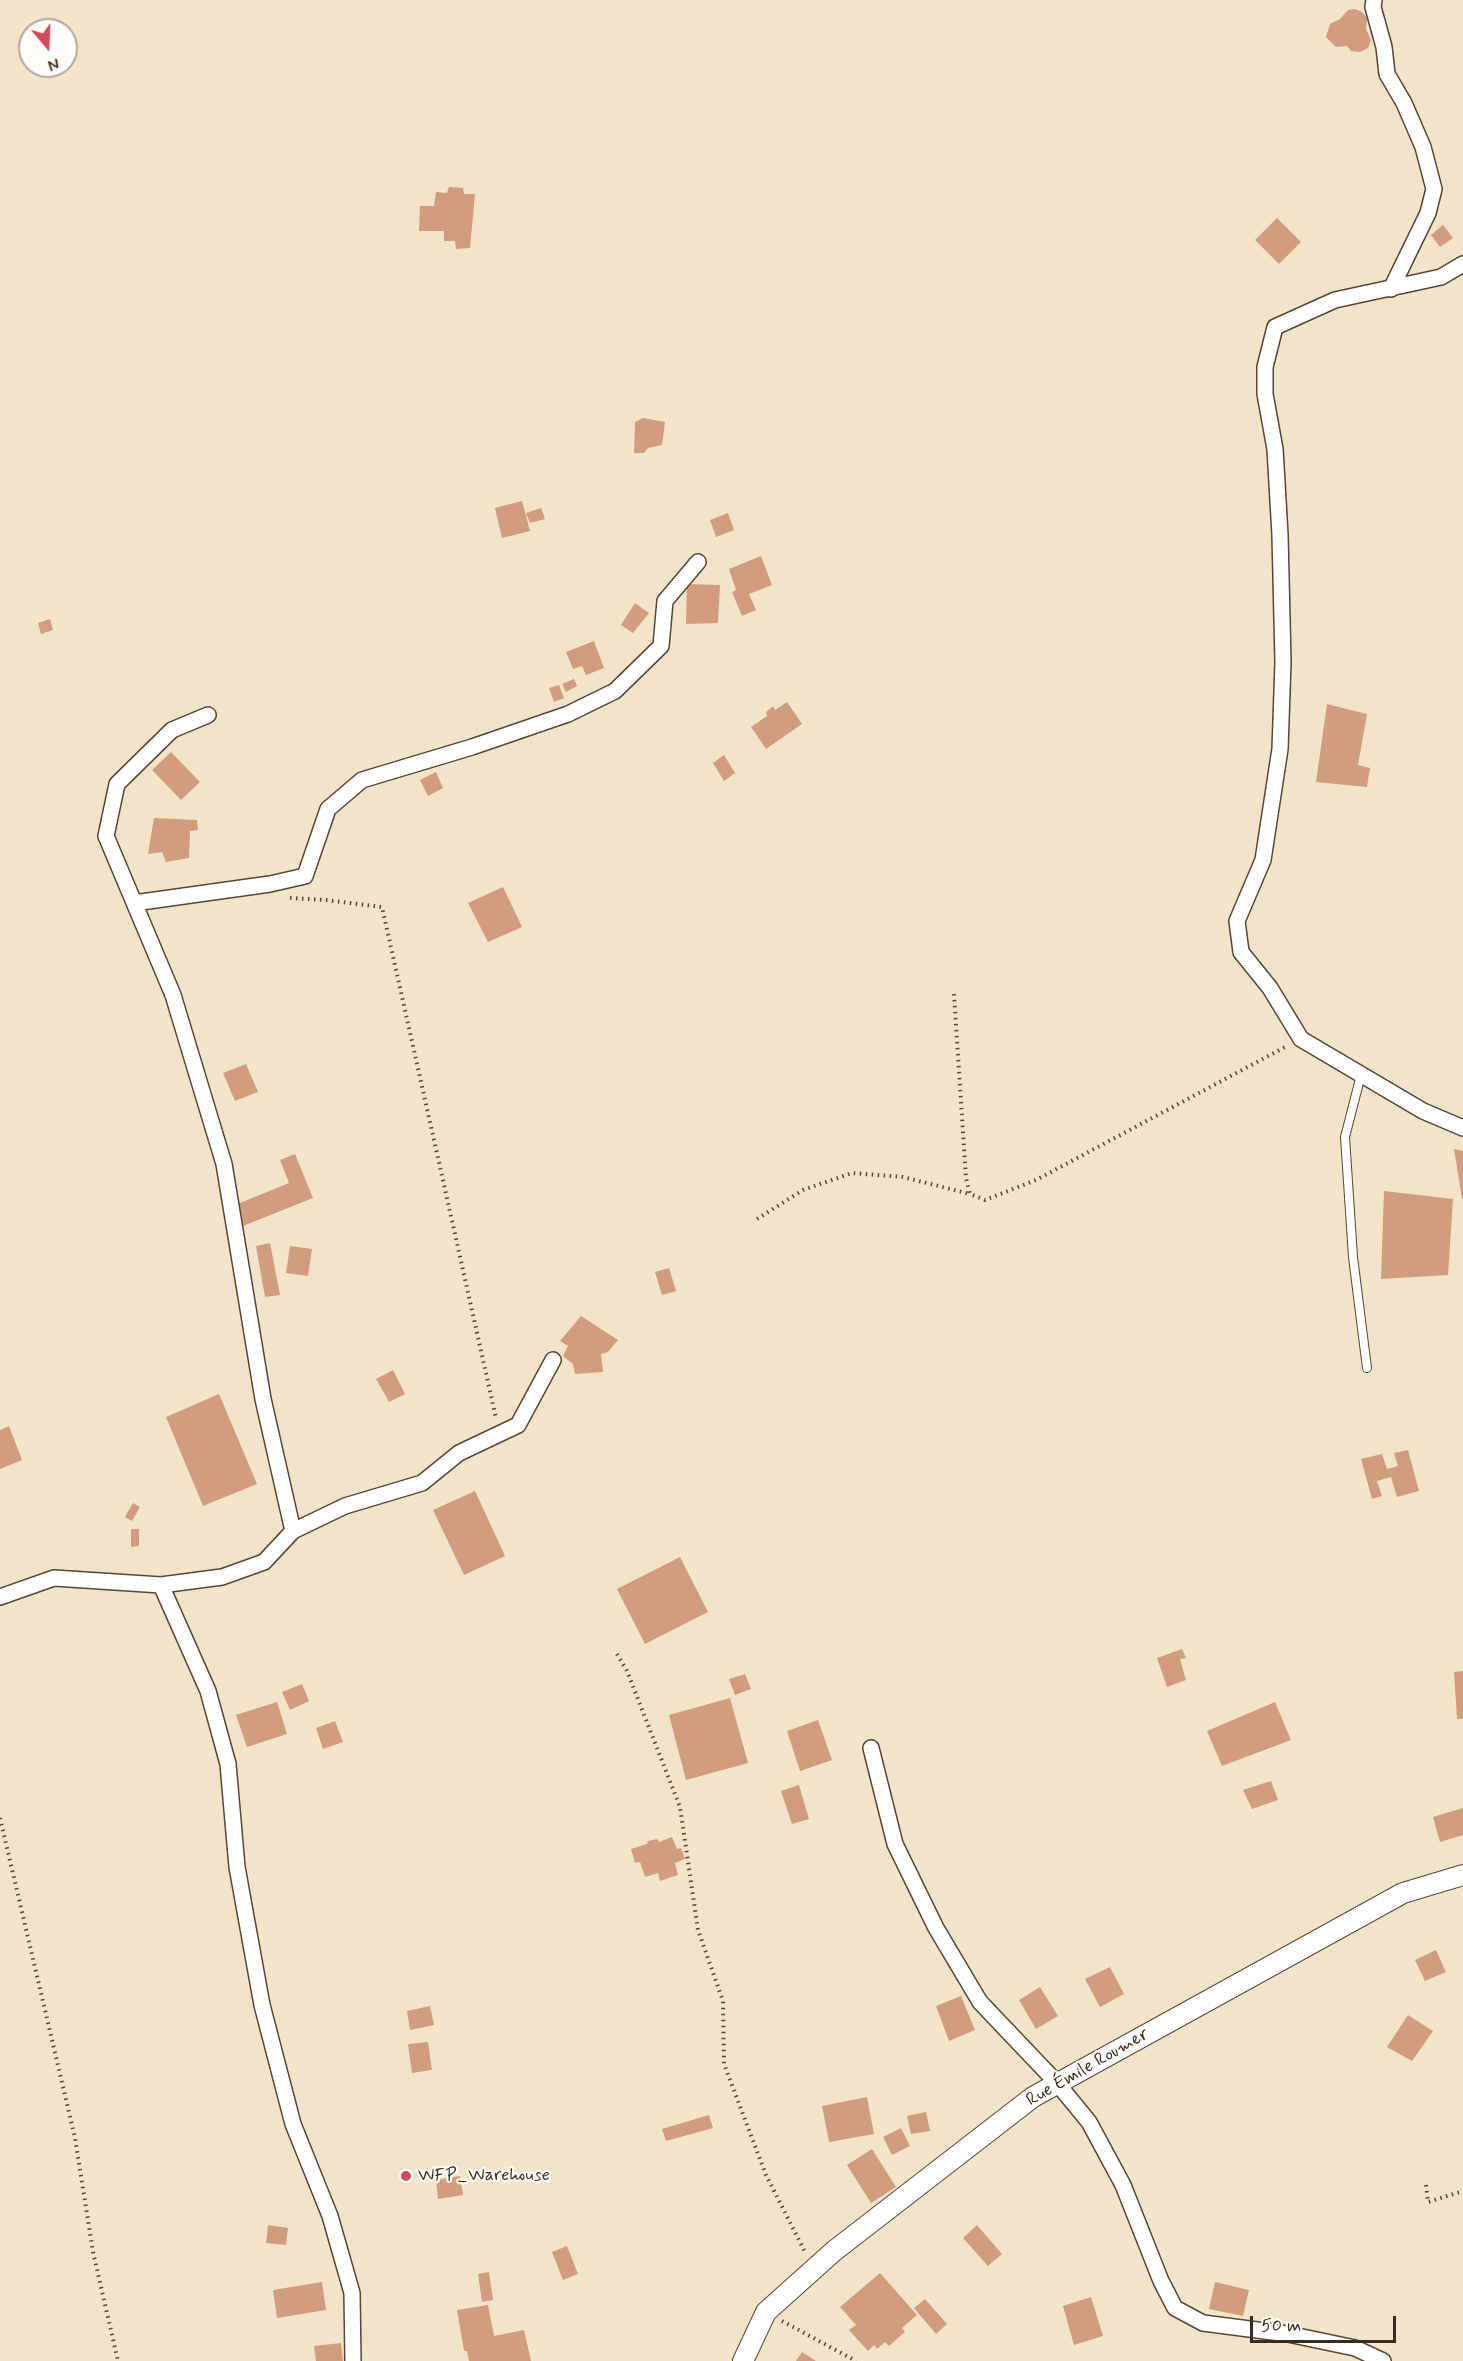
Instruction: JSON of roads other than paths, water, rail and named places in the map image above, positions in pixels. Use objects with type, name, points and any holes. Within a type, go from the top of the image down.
[{"type":"street","points":[[1374,0],[1373,7],[1384,47],[1387,74],[1404,103],[1423,147],[1434,189],[1428,213],[1391,289]]},
{"type":"street","points":[[1463,264],[1442,277],[1335,300],[1275,327],[1265,367],[1265,394],[1275,449],[1280,536],[1283,662],[1280,749],[1263,860],[1237,921],[1241,952],[1270,987],[1301,1039],[1423,1111],[1463,1128]]},
{"type":"street","points":[[134,903],[270,884],[305,876],[328,809],[362,780],[472,747],[568,714],[615,691],[662,646],[666,601],[698,562]]},
{"type":"street","points":[[208,715],[172,730],[117,784],[106,836],[173,996],[224,1164],[263,1399],[292,1531]]},
{"type":"street","points":[[0,1597],[54,1578],[161,1585],[222,1577],[264,1562],[292,1531],[345,1506],[422,1483],[459,1453],[518,1425],[553,1360]]},
{"type":"street","points":[[161,1585],[208,1691],[228,1764],[237,1867],[262,2004],[293,2124],[330,2216],[352,2293],[352,2361]]},
{"type":"street","points":[[871,1748],[895,1844],[936,1928],[980,2002],[1058,2083],[1089,2122],[1123,2184],[1161,2281],[1175,2308],[1203,2323],[1288,2334],[1322,2341],[1355,2349],[1383,2361]]},
{"type":"street","name":"Rue Émile Roumer","points":[[743,2361],[766,2312],[813,2269],[1033,2097],[1403,1893],[1463,1875]]},
{"type":"lane","points":[[1361,1075],[1345,1137],[1353,1257],[1367,1368]]},
{"type":"place","name":"WFP_Warehouse","points":[[406,2176]]}]
